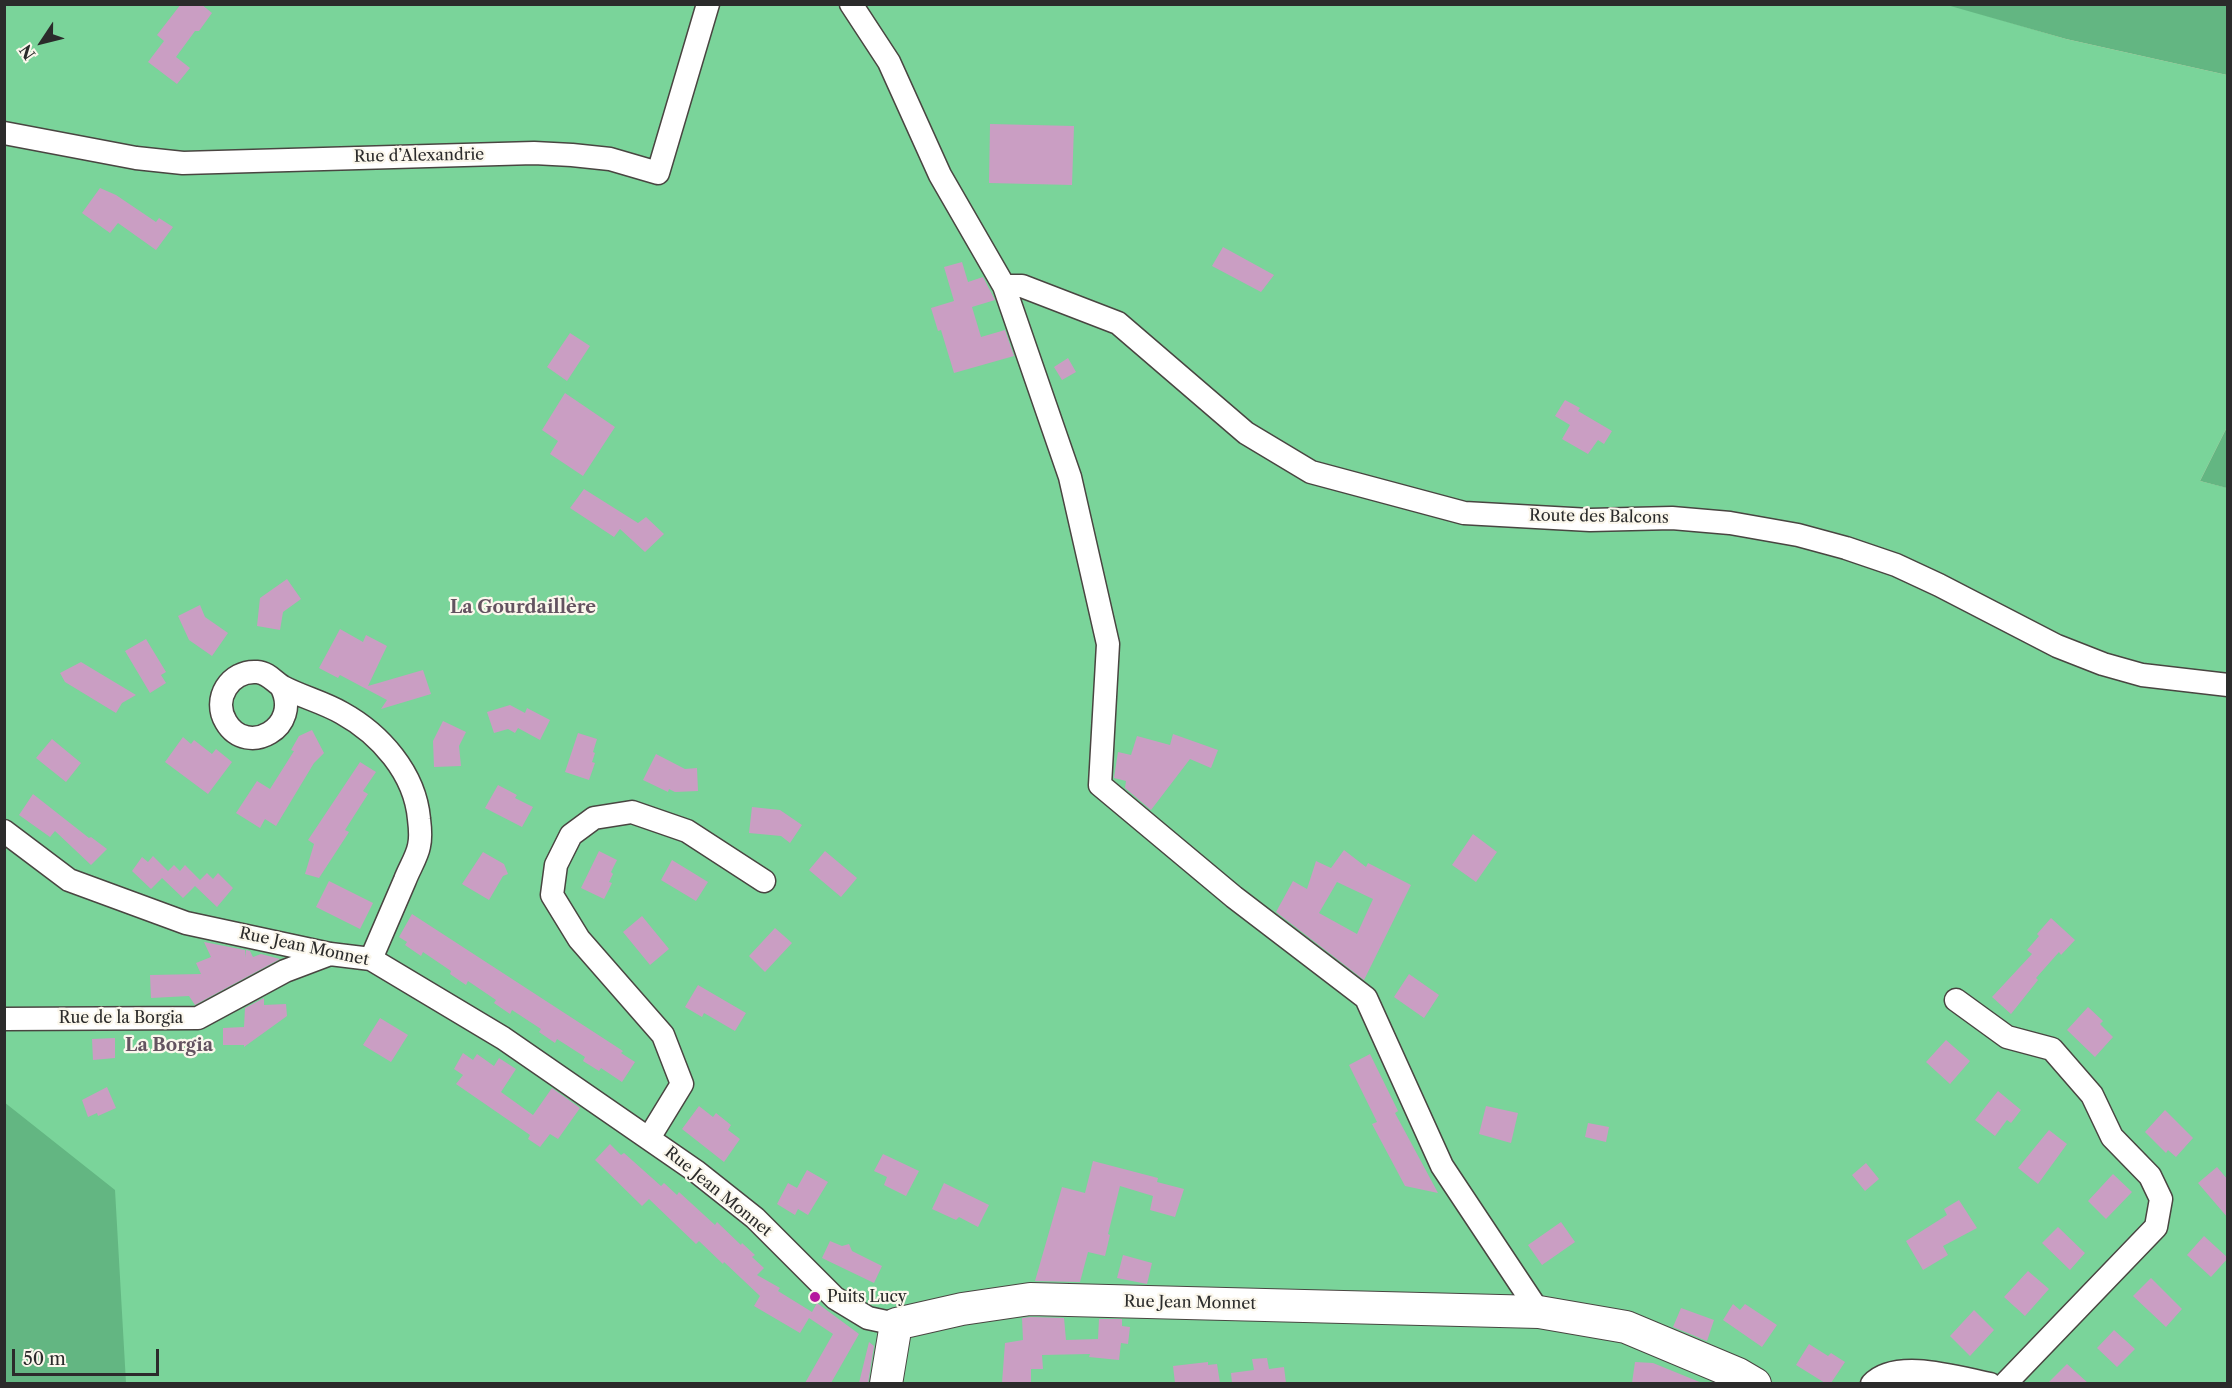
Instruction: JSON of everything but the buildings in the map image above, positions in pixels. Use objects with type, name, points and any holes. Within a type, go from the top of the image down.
[{"type":"street","name":"Rue d’Alexandrie","points":[[4,133],[136,158],[183,163],[534,153],[572,154],[610,159],[658,173],[708,4]]},
{"type":"street","points":[[851,4],[889,62],[940,175],[1004,286],[1070,477],[1108,644],[1100,785],[1234,897],[1366,998],[1442,1166],[1539,1312]]},
{"type":"street","name":"Route des Balcons","points":[[1004,286],[1022,286],[1118,322],[1246,434],[1311,472],[1464,513],[1590,520],[1672,518],[1730,523],[1798,535],[1896,565],[2057,646],[2103,664],[2142,675],[2228,685]]},
{"type":"street","points":[[281,686],[343,713],[375,737],[396,758],[411,787],[419,817],[419,846],[371,959]]},
{"type":"street","points":[[649,1138],[682,1084],[663,1035],[579,939],[552,895],[556,865],[571,836],[594,818],[632,812],[687,831],[764,880]]},
{"type":"street","name":"Rue Jean Monnet","points":[[4,831],[69,880],[186,922],[330,954],[371,959],[503,1038],[698,1172],[756,1218],[835,1298],[868,1318],[896,1324],[962,1309],[1030,1299],[1539,1312],[1626,1327],[1755,1383]]},
{"type":"street","name":"Rue de la Borgia","points":[[4,1019],[198,1018],[285,971],[330,954]]},
{"type":"street","points":[[1956,1000],[2007,1037],[2052,1049],[2092,1095],[2112,1137],[2150,1176],[2161,1199],[2156,1227],[2006,1383]]},
{"type":"street","points":[[886,1383],[896,1324]]},
{"type":"street","points":[[1872,1383],[1877,1378],[1908,1369],[1990,1383]]},
{"type":"green space","points":[[1947,4],[2066,39],[2227,75],[2227,427],[2200,481],[2228,488],[2227,1383],[5,1384],[5,5]]},
{"type":"green space","points":[[1947,5],[2227,5],[2227,75],[2066,39]]},
{"type":"green space","points":[[2227,427],[2227,488],[2200,481]]},
{"type":"green space","points":[[4,1102],[115,1190],[126,1383],[5,1383]]},
{"type":"place","name":"Puits Lucy","points":[[815,1297]]},
{"type":"district","name":"La Gourdaillère","points":[[523,608]]},
{"type":"district","name":"La Borgia","points":[[169,1046]]}]
